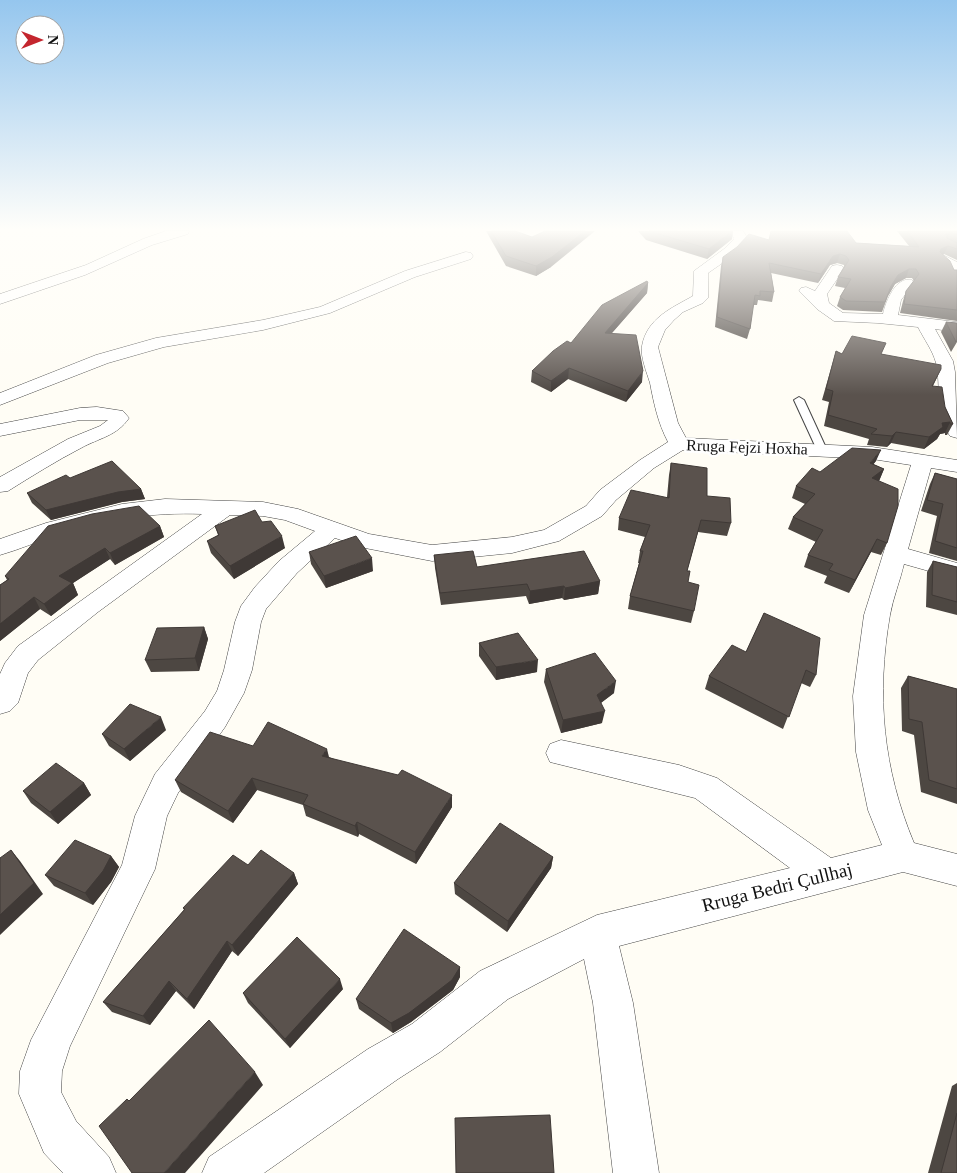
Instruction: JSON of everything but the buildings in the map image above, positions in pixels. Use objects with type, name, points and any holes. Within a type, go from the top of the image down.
[{"type":"street","points":[[0,299],[40,286]]},
{"type":"street","points":[[0,398],[102,360],[162,342],[263,325],[325,310],[382,286]]},
{"type":"street","points":[[679,444],[668,423],[650,347],[654,334],[663,321],[677,310],[700,298],[701,286]]},
{"type":"street","points":[[822,306],[820,294],[825,286]]},
{"type":"street","points":[[889,320],[894,300],[905,286]]},
{"type":"street","points":[[806,291],[822,306],[840,318],[889,320],[957,327]]},
{"type":"street","points":[[924,324],[944,361],[947,406],[957,432]]},
{"type":"street","points":[[0,430],[97,413],[116,415],[119,418],[108,430],[75,443],[0,486]]},
{"type":"street","name":"Rruga Fejzi Hoxha","points":[[0,547],[54,528],[122,511],[165,506],[263,509],[290,514],[365,541],[432,553],[478,550],[550,536],[594,511],[608,495],[628,478],[679,444],[872,453],[957,466]]},
{"type":"street","points":[[903,856],[884,810],[871,752],[867,696],[877,615],[897,554],[923,461]]},
{"type":"street","points":[[0,702],[8,695],[16,670],[28,654],[90,606],[226,507]]},
{"type":"street","points":[[94,1173],[60,1137],[40,1094],[41,1071],[51,1040],[138,869],[151,816],[166,784],[214,719],[230,693],[238,670],[248,622],[254,606],[288,567],[331,530]]},
{"type":"street","points":[[897,554],[957,571]]},
{"type":"street","points":[[561,753],[679,779],[706,788],[826,875]]},
{"type":"street","name":"Rruga Bedri Çullhaj","points":[[225,1173],[383,1064],[426,1038],[494,985],[597,933],[903,856],[957,870]]},
{"type":"street","points":[[597,933],[613,1003],[636,1173]]},
{"type":"lane","points":[[799,400],[822,450]]}]
